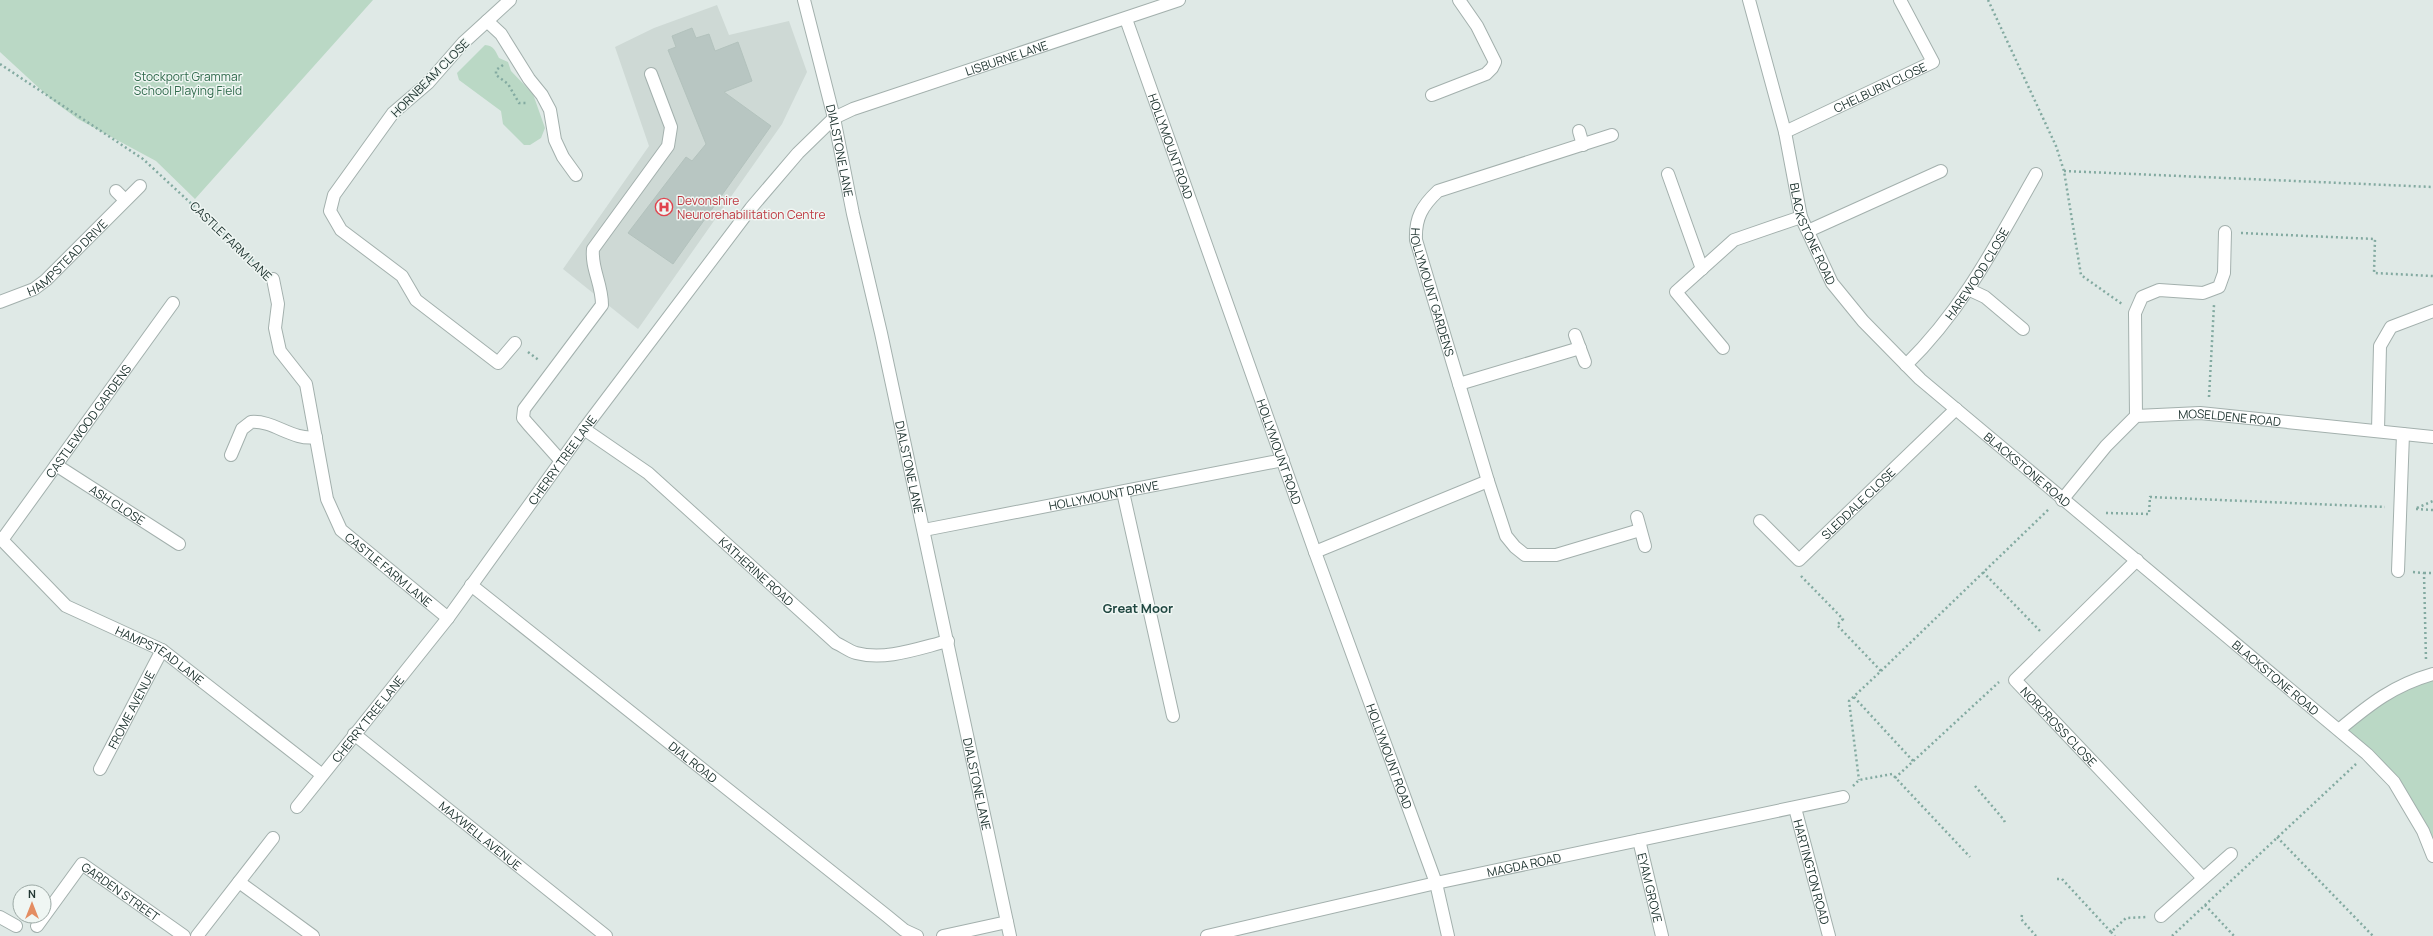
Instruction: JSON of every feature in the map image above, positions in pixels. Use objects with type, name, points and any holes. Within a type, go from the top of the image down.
[{"type":"street","name":"HORNBEAM CLOSE","points":[[510,0],[463,43],[428,83],[393,113],[334,195],[330,211],[341,230],[402,276],[416,300],[498,363],[515,343]]},
{"type":"street","name":"DIALSTONE LANE","points":[[804,0],[834,118],[853,214],[924,530],[1010,936]]},
{"type":"street","name":"LISBURNE LANE","points":[[834,118],[853,109],[1126,19],[1179,0]]},
{"type":"street","points":[[1432,95],[1486,74],[1495,62],[1477,26],[1459,0]]},
{"type":"street","name":"BLACKSTONE ROAD","points":[[1749,0],[1785,132],[1801,217],[1832,283],[1863,321],[1906,365],[2061,499],[2137,560],[2340,729],[2367,754],[2394,782],[2422,831],[2433,856]]},
{"type":"street","name":"CHELBURN CLOSE","points":[[1785,132],[1933,62],[1900,0]]},
{"type":"street","name":"HOLLYMOUNT ROAD","points":[[1126,19],[1283,460],[1314,552],[1436,883],[1448,936]]},
{"type":"street","points":[[487,21],[501,34],[529,79],[542,95],[550,110],[555,140],[563,158],[576,176]]},
{"type":"street","points":[[561,461],[544,445],[523,418],[524,409],[532,396],[554,370],[602,305],[599,280],[591,263],[593,249],[668,146],[671,127],[651,74]]},
{"type":"street","name":"CHERRY TREE LANE","points":[[297,807],[321,774],[448,618],[584,429],[751,208],[798,153],[834,118]]},
{"type":"street","points":[[1579,131],[1583,144]]},
{"type":"street","name":"HOLLYMOUNT GARDENS","points":[[1612,134],[1438,191],[1419,213],[1415,225],[1416,240],[1488,481],[1506,536],[1514,547],[1526,555],[1556,555],[1640,530]]},
{"type":"street","points":[[1808,231],[1941,171]]},
{"type":"street","points":[[1668,174],[1702,269]]},
{"type":"street","name":"HAREWOOD CLOSE","points":[[1906,365],[1926,345],[1970,290],[2036,174]]},
{"type":"street","name":"HAMPSTEAD DRIVE","points":[[0,302],[34,289],[46,280],[140,186]]},
{"type":"street","points":[[116,191],[125,200]]},
{"type":"street","points":[[1723,348],[1676,292],[1734,240],[1801,217]]},
{"type":"street","points":[[2061,499],[2106,446],[2136,416],[2135,313],[2142,297],[2159,290],[2203,293],[2219,287],[2224,273],[2224,232]]},
{"type":"street","name":"CASTLE FARM LANE","points":[[273,279],[278,304],[275,328],[280,351],[306,384],[327,499],[341,530],[448,618]]},
{"type":"street","points":[[1970,290],[1985,297],[2023,329]]},
{"type":"street","name":"CASTLEWOOD GARDENS","points":[[1,539],[173,303]]},
{"type":"street","points":[[2378,430],[2380,346],[2391,327],[2433,311]]},
{"type":"street","points":[[1575,335],[1585,362]]},
{"type":"street","points":[[1459,384],[1580,348]]},
{"type":"street","name":"SLEDDALE CLOSE","points":[[1799,560],[1956,409]]},
{"type":"street","name":"MOSELDENE ROAD","points":[[2136,416],[2200,413],[2378,430],[2433,437]]},
{"type":"street","points":[[231,455],[242,430],[251,422],[262,423],[306,439],[316,437]]},
{"type":"street","name":"KATHERINE ROAD","points":[[584,429],[648,473],[836,643],[856,652],[875,655],[894,654],[948,641]]},
{"type":"street","points":[[2398,571],[2403,434]]},
{"type":"street","name":"HOLLYMOUNT DRIVE","points":[[924,530],[1283,460]]},
{"type":"street","name":"ASH CLOSE","points":[[56,465],[179,544]]},
{"type":"street","points":[[1314,552],[1488,481]]},
{"type":"street","points":[[1123,492],[1173,716]]},
{"type":"street","points":[[1637,517],[1645,546]]},
{"type":"street","points":[[1760,521],[1799,560]]},
{"type":"street","name":"HAMPSTEAD LANE","points":[[1,539],[66,606],[162,650],[321,774]]},
{"type":"street","name":"NORCROSS CLOSE","points":[[2137,560],[2015,680],[2203,878]]},
{"type":"street","name":"DIAL ROAD","points":[[471,585],[904,930],[917,936]]},
{"type":"street","name":"FROME AVENUE","points":[[100,769],[162,650]]},
{"type":"street","points":[[2340,729],[2377,698],[2431,675]]},
{"type":"street","name":"MAXWELL AVENUE","points":[[354,734],[606,936]]},
{"type":"street","name":"MAGDA ROAD","points":[[1207,936],[1436,883],[1843,797]]},
{"type":"street","name":"HARTINGTON ROAD","points":[[1795,808],[1829,936]]},
{"type":"street","points":[[197,936],[273,838]]},
{"type":"street","name":"EYAM GROVE","points":[[1639,840],[1662,936]]},
{"type":"street","points":[[2161,916],[2230,854]]},
{"type":"street","name":"GARDEN STREET","points":[[37,926],[82,864],[184,936]]},
{"type":"street","points":[[239,882],[313,936]]},
{"type":"street","points":[[0,917],[16,926]]},
{"type":"street","points":[[943,936],[1006,922]]},
{"type":"path","points":[[1988,0],[2056,146],[2064,171],[2081,275],[2135,313]]},
{"type":"path","name":"CASTLE FARM LANE","points":[[0,64],[144,159],[273,279]]},
{"type":"path","points":[[2064,171],[2433,187]]},
{"type":"path","points":[[2224,232],[2375,239],[2374,273],[2433,276]]},
{"type":"path","points":[[2210,290],[2214,304],[2210,390]]},
{"type":"path","points":[[515,343],[554,370]]},
{"type":"path","points":[[2078,512],[2149,514],[2150,497],[2401,508]]},
{"type":"path","points":[[1859,780],[1849,701],[2061,499]]},
{"type":"path","points":[[2415,509],[2433,500]]},
{"type":"path","points":[[1799,560],[1799,574],[1843,619],[1836,625],[1881,671]]},
{"type":"path","points":[[2398,571],[2433,573]]},
{"type":"path","points":[[1983,572],[2052,644]]},
{"type":"path","points":[[2424,573],[2424,646],[2431,675]]},
{"type":"path","points":[[1895,778],[2004,678],[2015,680]]},
{"type":"path","points":[[1854,697],[1914,762]]},
{"type":"path","points":[[2172,936],[2367,754]]},
{"type":"path","points":[[1843,797],[1859,780],[1892,774],[1970,857]]},
{"type":"path","points":[[1975,786],[2005,823]]},
{"type":"path","points":[[2277,837],[2373,936]]},
{"type":"path","points":[[2057,879],[2062,878],[2115,936]]},
{"type":"path","points":[[2205,905],[2234,936]]},
{"type":"path","points":[[2022,916],[2021,919],[2036,936]]},
{"type":"path","points":[[2111,932],[2126,918],[2161,916]]},
{"type":"shaded area","name":"Devonshire Neurorehabilitation Centre","points":[[717,5],[729,35],[789,21],[807,72],[782,124],[638,329],[563,269],[649,146],[615,47],[654,28]]},
{"type":"green space","name":"Stockport Grammar School Playing Field","points":[[0,0],[373,0],[195,199],[156,161],[78,119],[52,100],[0,52]]},
{"type":"green space","points":[[485,45],[492,47],[499,58],[508,62],[511,71],[533,94],[545,128],[541,138],[530,145],[524,145],[503,124],[501,111],[459,80],[457,73]]},
{"type":"green space","points":[[2433,674],[2433,856],[2394,782],[2340,729],[2377,698]]},
{"type":"building","points":[[692,28],[696,38],[709,34],[715,51],[738,42],[752,81],[724,92],[771,126],[673,264],[628,233],[686,157],[692,161],[706,144],[668,50],[676,47],[672,36]]},
{"type":"place","name":"Devonshire Neurorehabilitation Centre","points":[[664,207]]},
{"type":"district","name":"Great Moor","points":[[1138,608]]}]
